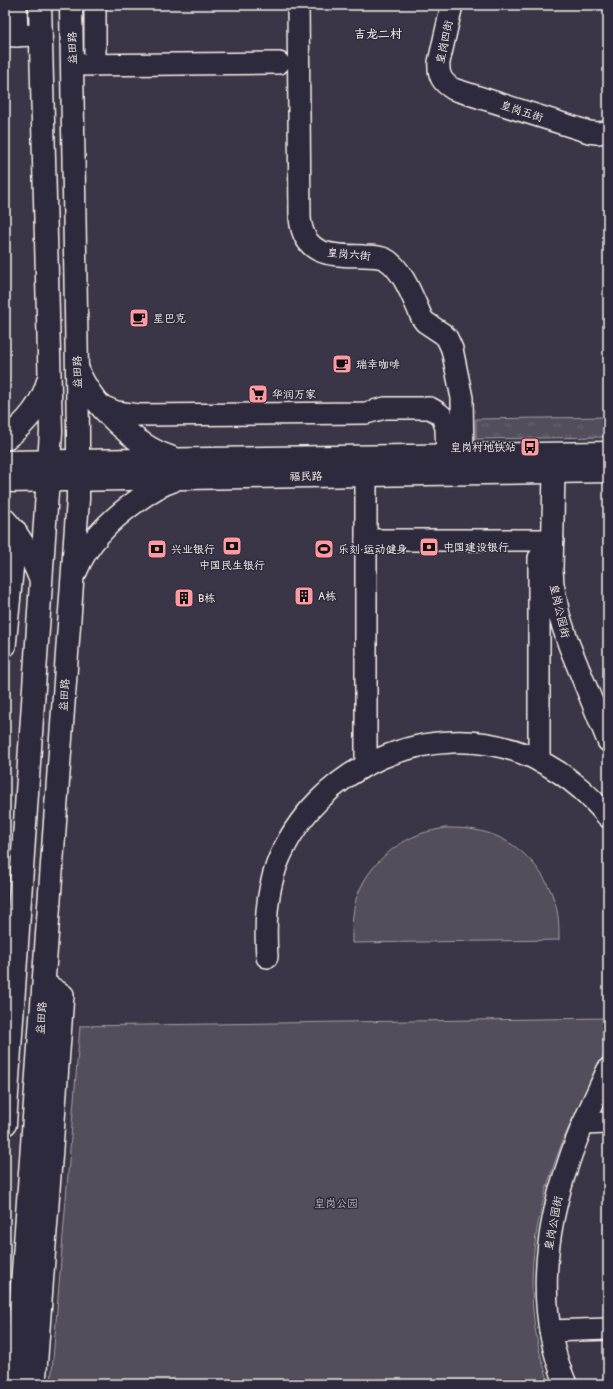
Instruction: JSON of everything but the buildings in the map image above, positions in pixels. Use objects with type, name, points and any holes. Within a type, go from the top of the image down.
[{"type":"main road","points":[[5,1124],[7,1062],[51,432],[40,5]]},
{"type":"main road","name":"益田路","points":[[16,1384],[78,470],[71,5]]},
{"type":"main road","points":[[71,590],[73,578],[81,559],[93,540],[107,524],[152,490],[169,482],[185,469],[168,456],[143,444],[119,424],[87,387],[79,373],[77,365]]},
{"type":"main road","points":[[5,439],[27,419],[40,402],[46,388],[50,370]]},
{"type":"main road","name":"福民路","points":[[5,481],[49,471],[185,469],[455,455],[608,453]]},
{"type":"main road","name":"福民路","points":[[5,462],[49,471]]},
{"type":"main road","name":"福民路","points":[[185,469],[366,475],[608,471]]},
{"type":"main road","points":[[10,525],[31,556],[41,582]]},
{"type":"street","points":[[16,5],[11,36],[41,36]]},
{"type":"street","points":[[95,5],[95,65]]},
{"type":"street","name":"皇岗六街","points":[[298,5],[300,218],[303,235],[313,247],[320,251],[338,255],[380,257],[390,262],[403,279],[422,318],[425,322],[439,330],[447,338],[453,354],[462,398],[455,455]]},
{"type":"street","name":"皇岗四街","points":[[440,78],[438,70],[439,62],[452,5]]},
{"type":"street","points":[[72,65],[279,63]]},
{"type":"street","name":"皇岗五街","points":[[440,78],[446,85],[453,89],[589,132],[608,132]]},
{"type":"street","points":[[102,406],[116,412],[138,414],[366,413],[386,408],[430,408],[437,412],[445,422],[455,455]]},
{"type":"street","name":"皇岗公园街","points":[[554,472],[546,540],[559,615],[569,646],[608,741]]},
{"type":"street","points":[[366,475],[366,765]]},
{"type":"street","points":[[5,646],[10,525]]},
{"type":"street","points":[[366,540],[546,540],[539,761]]},
{"type":"street","points":[[267,957],[265,926],[269,894],[277,864],[291,836],[309,810],[331,788],[356,770],[385,756],[415,746],[446,742],[474,743],[500,747],[527,755],[552,767],[574,782],[595,801],[608,817]]},
{"type":"street","points":[[35,1384],[64,995],[44,983]]},
{"type":"street","name":"皇岗公园街","points":[[566,1384],[558,1362],[550,1331],[546,1300],[546,1271],[552,1227],[564,1176],[583,1124],[608,1069]]},
{"type":"street","points":[[583,1124],[608,1123]]},
{"type":"street","points":[[550,1331],[608,1329]]},
{"type":"green space","points":[[608,417],[608,437],[476,439],[476,419]]},
{"type":"green space","points":[[444,828],[474,830],[496,836],[518,849],[527,857],[543,877],[556,905],[559,925],[559,940],[352,943],[355,903],[359,891],[372,869],[390,851],[400,844],[423,833]]},
{"type":"green space","name":"皇岗公园","points":[[608,1018],[609,1039],[607,1048],[572,1120],[556,1158],[546,1189],[538,1222],[532,1287],[534,1320],[540,1352],[550,1384],[51,1384],[80,1026]]},
{"type":"place","name":"星巴克","points":[[139,318]]},
{"type":"place","name":"瑞幸咖啡","points":[[342,364]]},
{"type":"place","name":"华润万家","points":[[258,394]]},
{"type":"place","name":"皇岗村地铁站","points":[[530,447]]},
{"type":"place","name":"中国民生银行","points":[[232,546]]},
{"type":"place","name":"中国建设银行","points":[[429,547]]},
{"type":"place","name":"兴业银行","points":[[157,549]]},
{"type":"place","name":"乐刻·运动健身","points":[[324,549]]},
{"type":"place","name":"A栋","points":[[304,596]]},
{"type":"place","name":"B栋","points":[[184,598]]},
{"type":"district","name":"吉龙二村","points":[[378,34]]}]
